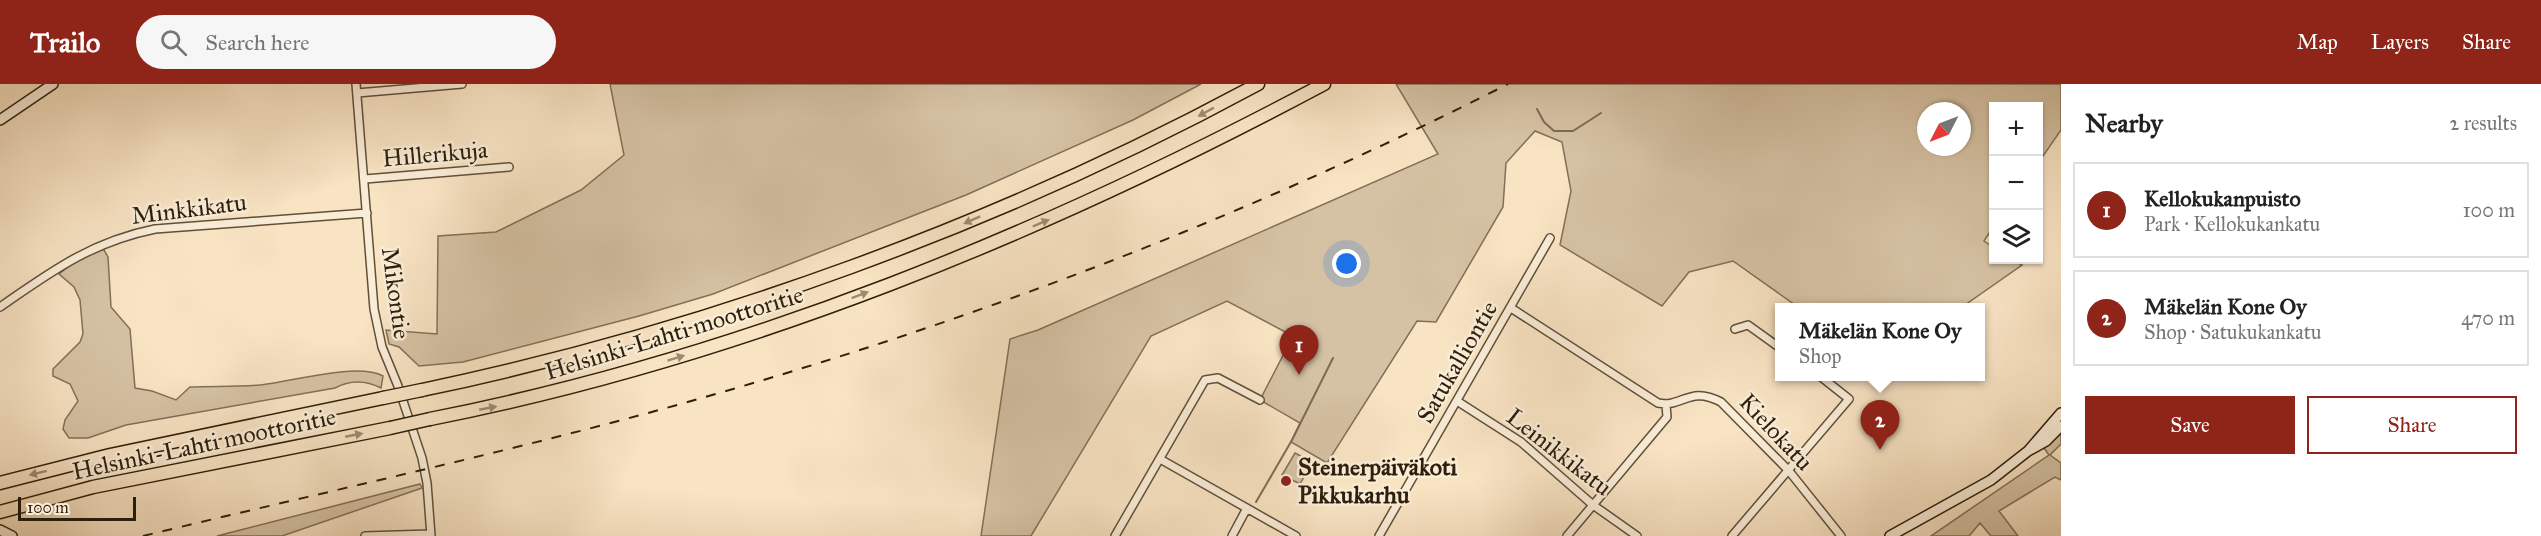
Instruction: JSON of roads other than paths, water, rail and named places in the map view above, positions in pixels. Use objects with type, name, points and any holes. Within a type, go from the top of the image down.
[{"type":"highway","name":"Helsinki-Lahti moottoritie","points":[[0,483],[110,455],[422,390],[592,351],[826,275],[957,227],[1183,125],[1258,84]]},
{"type":"highway","name":"Helsinki-Lahti moottoritie","points":[[5,511],[93,487],[510,404],[690,354],[824,309],[971,253],[1092,201],[1197,151],[1324,84]]},
{"type":"main road","points":[[0,120],[53,84]]},
{"type":"main road","points":[[2028,452],[2061,413]]},
{"type":"main road","points":[[1890,536],[1991,480],[2046,441],[2061,426]]},
{"type":"main road","points":[[0,530],[12,536]]},
{"type":"street","name":"Mikontie","points":[[356,84],[374,309],[382,347],[406,406],[422,458],[430,535]]},
{"type":"street","points":[[357,93],[462,84]]},
{"type":"street","name":"Hillerikuja","points":[[365,180],[509,167]]},
{"type":"street","name":"Minkkikatu","points":[[0,307],[84,252],[127,235],[155,229],[367,213]]},
{"type":"street","name":"Satukalliontie","points":[[1379,536],[1550,238]]},
{"type":"street","points":[[1511,308],[1658,403],[1666,405],[1667,417],[1567,536]]},
{"type":"street","points":[[1735,329],[1748,325],[1775,345]]},
{"type":"street","points":[[1115,536],[1205,380],[1218,378],[1260,400]]},
{"type":"street","points":[[1732,536],[1849,399],[1826,381]]},
{"type":"street","name":"Kielokatu","points":[[1666,405],[1694,394],[1708,395],[1721,402],[1789,471],[1841,536]]},
{"type":"street","name":"Leinikkikatu","points":[[1457,401],[1521,442],[1593,505],[1637,536]]},
{"type":"street","points":[[1160,459],[1296,536]]},
{"type":"street","points":[[1232,536],[1247,508]]},
{"type":"street","points":[[365,536],[430,535]]},
{"type":"waterway","points":[[1537,109],[1544,122],[1554,131],[1573,131],[1601,113]]},
{"type":"waterway","points":[[1256,502],[1292,440],[1333,358]]},
{"type":"railway","points":[[143,536],[587,429],[833,359],[1030,291],[1224,215],[1320,174],[1508,84]]},
{"type":"place","name":"Kellokukanpuisto","points":[[1299,375]]},
{"type":"place","name":"Mäkelän Kone Oy","points":[[1880,450]]},
{"type":"place","name":"Steinerpäiväkoti Pikkukarhu","points":[[1286,481]]}]
